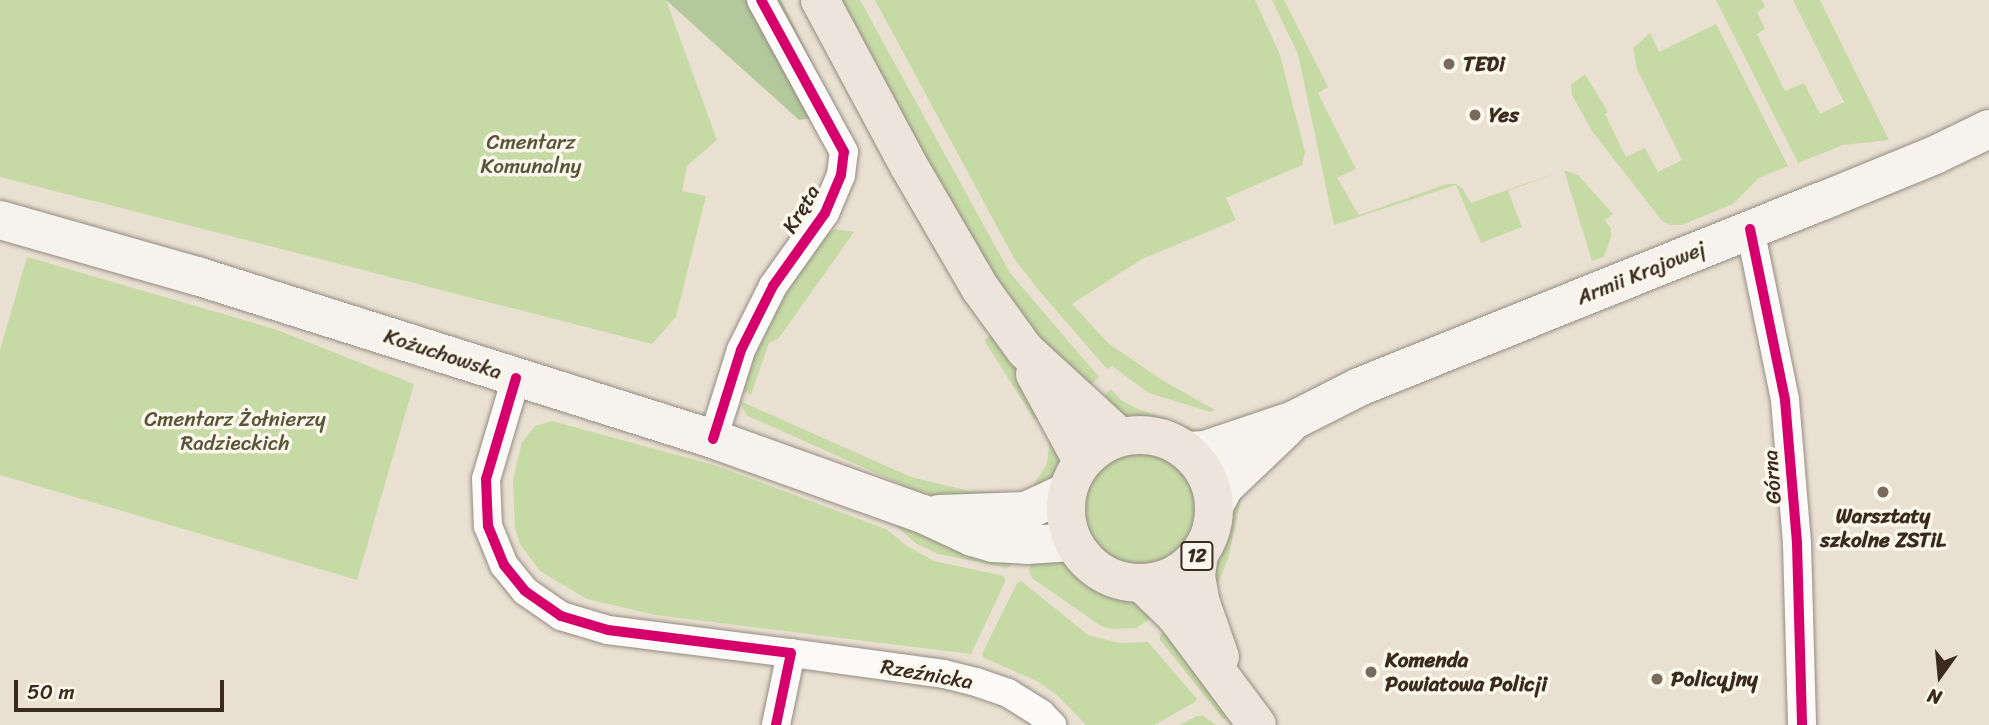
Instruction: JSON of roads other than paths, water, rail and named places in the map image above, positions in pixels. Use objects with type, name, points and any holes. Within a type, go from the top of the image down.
[{"type":"main road","points":[[820,0],[955,250],[1025,350],[1120,437]]},
{"type":"main road","name":"Armii Krajowej","points":[[1187,451],[1205,450],[1294,420],[1371,382],[1935,155],[1989,129]]},
{"type":"main road","name":"Kożuchowska","points":[[0,220],[197,276],[713,439],[923,514],[972,537],[993,543],[1073,542]]},
{"type":"main road","points":[[1025,350],[1075,477]]},
{"type":"main road","name":"Armii Krajowej","points":[[1214,506],[1224,487],[1294,420]]},
{"type":"main road","points":[[1142,583],[1121,580],[1102,572],[1085,559],[1073,542],[1066,518],[1075,477],[1100,446],[1120,437],[1155,436],[1187,451],[1201,466],[1210,485],[1214,506]]},
{"type":"main road","name":"Kożuchowska","points":[[923,514],[1026,511],[1075,477]]},
{"type":"main road","name":"12","points":[[1214,506],[1210,531],[1199,554],[1196,576],[1201,603],[1227,683]]},
{"type":"main road","name":"12","points":[[1142,583],[1173,575],[1199,554]]},
{"type":"main road","name":"12","points":[[1142,583],[1175,615],[1257,725]]},
{"type":"street","name":"Kręta","points":[[713,439],[741,349],[773,286],[825,213],[841,175],[844,152],[761,0]]},
{"type":"street","name":"Górna","points":[[1750,229],[1785,400],[1797,544],[1802,725]]},
{"type":"street","name":"Rzeźnicka","points":[[516,378],[486,479],[488,526],[504,565],[525,591],[561,616],[608,630],[944,674],[1008,694],[1041,714],[1052,725]]},
{"type":"street","points":[[776,725],[791,653]]},
{"type":"place","name":"TEDi","points":[[1449,64]]},
{"type":"place","name":"Yes","points":[[1475,115]]},
{"type":"place","name":"Warsztaty szkolne ZSTiL","points":[[1883,492]]},
{"type":"place","name":"Komenda Powiatowa Policji","points":[[1371,672]]},
{"type":"place","name":"Policyjny","points":[[1657,679]]},
{"type":"park label","name":"Cmentarz Komunalny","points":[[531,154]]},
{"type":"park label","name":"Cmentarz Żołnierzy Radzieckich","points":[[235,431]]}]
